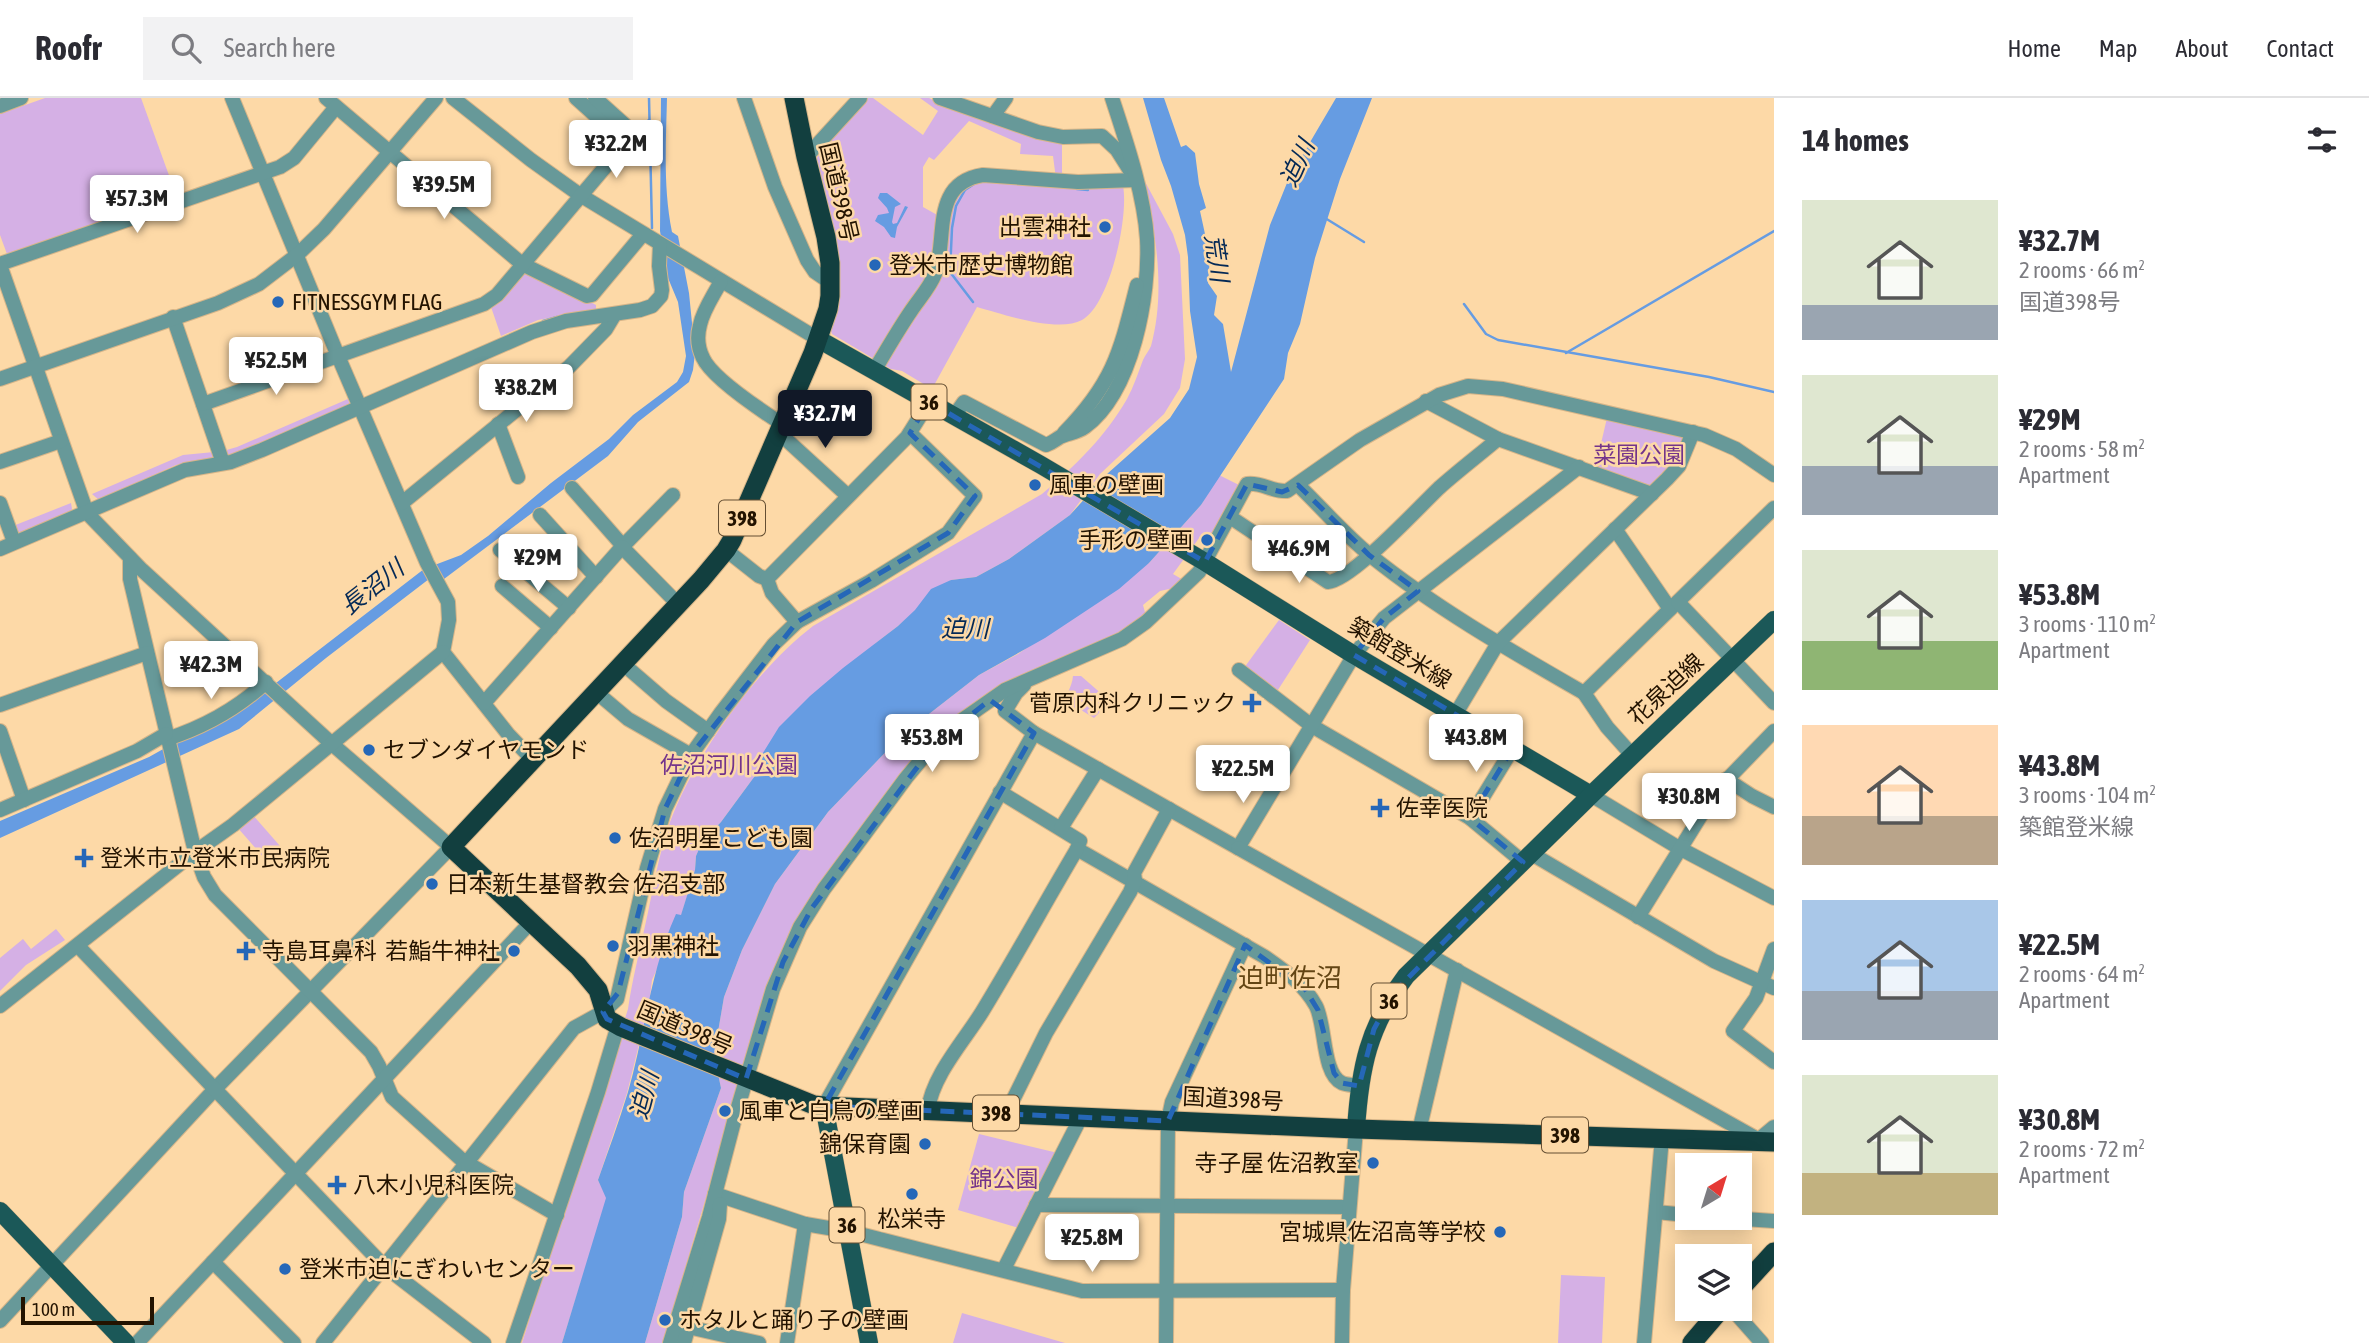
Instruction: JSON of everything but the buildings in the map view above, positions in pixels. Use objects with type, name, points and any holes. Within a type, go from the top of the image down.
[{"type":"highway","name":"国道398号","points":[[794,98],[826,237],[831,283],[828,309],[818,339],[726,550],[451,847],[589,979],[607,1009],[607,1019],[814,1105],[1356,1129],[1764,1142]]},
{"type":"highway","points":[[1752,1276],[1774,1252]]},
{"type":"highway","points":[[1692,1343],[1711,1321]]},
{"type":"main road","name":"築館登米線","points":[[818,339],[1041,465],[1205,562],[1354,655],[1591,794]]},
{"type":"main road","name":"花泉迫線","points":[[1591,794],[1774,620]]},
{"type":"main road","name":"36","points":[[1356,1129],[1359,1086],[1365,1055],[1384,1009],[1406,976],[1591,794]]},
{"type":"main road","name":"36","points":[[824,1106],[869,1343]]},
{"type":"main road","points":[[1,1212],[126,1343]]},
{"type":"street","points":[[0,106],[21,98]]},
{"type":"street","points":[[0,1006],[233,825],[443,652],[449,606],[427,563],[338,356],[232,98]]},
{"type":"street","points":[[0,379],[246,292],[267,279],[324,229],[436,98]]},
{"type":"street","points":[[453,98],[580,195],[818,339]]},
{"type":"street","points":[[576,98],[627,134]]},
{"type":"street","points":[[595,98],[627,134]]},
{"type":"street","points":[[744,98],[775,187],[807,260],[815,272],[831,283]]},
{"type":"street","points":[[806,157],[860,98]]},
{"type":"street","points":[[940,98],[1038,132],[1063,136],[1102,136],[1117,150],[1135,178]]},
{"type":"street","points":[[993,116],[1006,98]]},
{"type":"street","points":[[954,416],[964,402],[1040,443],[1052,443],[1061,436],[1079,431],[1087,425],[1117,386],[1136,335],[1146,265],[1145,222],[1112,98]]},
{"type":"street","points":[[0,1321],[215,1090],[451,847],[332,744],[130,558],[87,513],[0,264],[280,167],[294,158],[331,102],[522,264],[587,296],[592,295],[643,234]]},
{"type":"street","points":[[203,404],[484,304],[496,295],[627,134]]},
{"type":"street","points":[[874,371],[935,275],[943,215],[947,203],[961,183],[973,176],[983,175],[1078,182],[1135,178]]},
{"type":"street","points":[[0,549],[185,470],[223,463],[262,450],[532,332],[566,321],[652,306],[661,296],[660,244]]},
{"type":"street","points":[[721,281],[700,323],[699,346],[703,358],[709,368],[780,428],[848,496]]},
{"type":"street","points":[[402,503],[569,367],[606,329],[615,314]]},
{"type":"street","points":[[173,317],[223,463]]},
{"type":"street","points":[[670,1343],[718,1195],[746,1079],[783,962],[812,908],[857,843],[936,742],[969,714],[1005,690],[1101,650],[1146,622],[1199,572],[1247,484],[1258,483],[1282,492],[1298,485],[1360,440],[1426,401],[1459,388],[1485,387],[1693,432],[1727,445],[1774,475]]},
{"type":"street","points":[[1426,401],[1498,439],[1652,494]]},
{"type":"street","points":[[767,579],[909,433],[929,402]]},
{"type":"street","points":[[498,424],[518,477]]},
{"type":"street","points":[[1455,715],[1498,643],[1679,466],[1693,432]]},
{"type":"street","points":[[323,1343],[574,1027],[607,1009],[617,999],[647,868],[665,809],[691,755],[774,644],[797,622],[871,581],[948,533],[975,496],[909,433]]},
{"type":"street","points":[[1230,517],[1328,582],[1335,582],[1369,555],[1439,488],[1498,439]]},
{"type":"street","points":[[0,462],[61,440]]},
{"type":"street","points":[[1238,848],[1354,655],[1376,626],[1579,467]]},
{"type":"street","points":[[1298,485],[1369,555],[1418,591],[1498,643],[1584,693],[1606,727],[1632,755]]},
{"type":"street","points":[[572,488],[623,547],[678,604]]},
{"type":"street","points":[[484,703],[673,495]]},
{"type":"street","points":[[0,503],[14,542]]},
{"type":"street","points":[[1584,693],[1774,508]]},
{"type":"street","points":[[540,515],[596,577]]},
{"type":"street","points":[[1615,529],[1674,605],[1774,703]]},
{"type":"street","points":[[500,550],[569,608]]},
{"type":"street","points":[[726,550],[759,576],[767,579],[772,593],[797,622]]},
{"type":"street","points":[[130,558],[130,579],[195,852],[204,877],[215,895],[371,1052],[391,1097],[466,1162],[556,1215]]},
{"type":"street","points":[[502,586],[551,628]]},
{"type":"street","points":[[443,652],[508,734],[533,760]]},
{"type":"street","points":[[0,705],[147,653]]},
{"type":"street","points":[[622,663],[666,701],[708,731]]},
{"type":"street","points":[[1239,670],[1312,726],[1470,818],[1528,858],[1714,961],[1767,986]]},
{"type":"street","points":[[1005,711],[1016,693],[1034,676]]},
{"type":"street","points":[[0,810],[207,723],[267,683]]},
{"type":"street","points":[[596,692],[628,719],[691,755]]},
{"type":"street","points":[[969,714],[992,709],[1005,711],[1034,733],[1169,810],[1764,1142]]},
{"type":"street","points":[[0,731],[24,800]]},
{"type":"street","points":[[1638,917],[1708,802],[1726,779],[1774,732]]},
{"type":"street","points":[[824,1106],[1034,733]]},
{"type":"street","points":[[1470,818],[1513,748]]},
{"type":"street","points":[[1061,828],[1098,769]]},
{"type":"street","points":[[1726,779],[1774,807]]},
{"type":"street","points":[[928,1110],[932,1094],[956,1049],[981,1013],[1080,841],[1000,792]]},
{"type":"street","points":[[1591,794],[1679,848],[1774,898]]},
{"type":"street","points":[[1006,1114],[1046,1033],[1108,932],[1135,880],[1134,873],[1169,810]]},
{"type":"street","points":[[1077,849],[1135,880],[1280,967],[1305,989],[1321,1020],[1327,1058],[1334,1073],[1342,1083],[1359,1086]]},
{"type":"street","points":[[137,1343],[531,922]]},
{"type":"street","points":[[78,946],[384,1266],[484,1343]]},
{"type":"street","points":[[1166,1343],[1168,1121],[1172,1102],[1245,946]]},
{"type":"street","points":[[1774,949],[1767,986],[1733,1031],[1774,1062]]},
{"type":"street","points":[[1419,1131],[1457,970]]},
{"type":"street","points":[[513,1343],[616,1031],[621,1027]]},
{"type":"street","points":[[1004,1269],[1081,1116]]},
{"type":"street","points":[[1764,1142],[1762,1137],[1774,1127]]},
{"type":"street","points":[[1342,1343],[1343,1290],[1356,1129]]},
{"type":"street","points":[[1644,1343],[1662,1138]]},
{"type":"street","points":[[718,1195],[806,1224],[1004,1269],[1082,1291],[1343,1290]]},
{"type":"street","points":[[684,1343],[719,1219],[718,1195]]},
{"type":"street","points":[[1036,1205],[1349,1207]]},
{"type":"street","points":[[1657,1212],[1675,1214]]},
{"type":"street","points":[[1752,1220],[1774,1222]]},
{"type":"street","points":[[787,1343],[806,1224]]},
{"type":"street","points":[[214,1262],[294,1343]]},
{"type":"street","points":[[1743,1321],[1762,1343]]},
{"type":"street","points":[[688,1327],[760,1343]]},
{"type":"highlighted area","points":[[929,402],[1205,562],[1247,484],[1282,492],[1298,485],[1369,555],[1418,591],[1384,618],[1354,655],[1513,748],[1470,818],[1523,862],[1395,991],[1374,1029],[1359,1086],[1342,1083],[1334,1073],[1318,1010],[1305,989],[1245,945],[1168,1121],[824,1106],[1034,733],[990,700],[936,742],[812,908],[783,962],[746,1079],[607,1019],[603,1012],[618,993],[665,809],[691,755],[797,622],[948,533],[975,496],[910,433]]},
{"type":"green space","points":[[45,98],[141,98],[175,192],[172,198],[10,256],[0,235],[0,114]]},
{"type":"green space","points":[[865,98],[873,98],[923,135],[938,111],[920,98],[929,98],[1062,141],[1062,179],[1056,179],[1053,156],[1020,154],[1021,144],[969,121],[934,160],[929,157],[923,167],[923,207],[948,221],[958,196],[979,180],[1123,186],[1123,217],[1115,259],[1109,279],[1092,311],[1082,320],[1059,324],[1015,318],[977,307],[932,389],[902,371],[891,369],[832,334],[815,160]]},
{"type":"green space","name":"佐沼河川公園","points":[[1142,176],[1173,234],[1180,255],[1185,359],[1180,388],[1164,414],[1100,474],[1070,515],[1009,559],[976,577],[951,580],[876,643],[760,769],[721,822],[702,842],[681,916],[652,980],[649,1004],[627,1093],[598,1180],[607,1198],[562,1343],[522,1343],[628,1009],[666,835],[695,769],[749,690],[791,645],[813,626],[1042,494],[1078,462],[1109,426],[1127,399],[1151,346],[1158,304],[1155,239]]},
{"type":"green space","points":[[523,270],[555,283],[596,305],[596,309],[538,320],[501,336],[490,304]]},
{"type":"green space","points":[[348,399],[350,405],[229,457],[223,451],[237,447]]},
{"type":"green space","name":"菜園公園","points":[[1607,418],[1683,436],[1685,441],[1670,467],[1647,487],[1595,469]]},
{"type":"green space","points":[[214,452],[212,460],[176,465],[99,500],[92,494],[183,455]]},
{"type":"green space","name":"佐沼河川公園","points":[[1219,475],[1239,485],[1215,535],[1202,534],[1173,574],[1185,581],[1178,587],[1160,591],[1143,605],[1146,616],[1122,633],[1008,681],[904,771],[812,894],[795,926],[720,1150],[663,1343],[645,1343],[682,1217],[684,1192],[721,1088],[714,1055],[724,997],[742,950],[775,884],[828,812],[902,735],[979,675],[1018,654],[1149,563],[1201,505]]},
{"type":"green space","points":[[71,503],[70,513],[21,533],[15,531],[13,526]]},
{"type":"green space","points":[[1279,620],[1310,640],[1276,693],[1244,668]]},
{"type":"green space","points":[[1073,676],[1081,676],[1104,696],[1099,713],[1094,718],[1081,710],[1077,715],[1065,706]]},
{"type":"green space","points":[[252,814],[280,846],[265,859],[237,827]]},
{"type":"green space","points":[[56,929],[65,940],[26,965],[0,991],[0,958],[23,939],[31,949]]},
{"type":"green space","name":"錦公園","points":[[979,1134],[1058,1153],[1019,1228],[958,1210]]},
{"type":"green space","points":[[1561,1275],[1605,1277],[1602,1343],[1558,1343]]},
{"type":"green space","points":[[962,1313],[1065,1343],[953,1343]]},
{"type":"water","points":[[661,98],[667,98],[666,165],[669,215],[672,232],[678,236],[689,293],[695,353],[689,382],[638,422],[608,456],[444,579],[429,579],[239,729],[0,838],[0,821],[149,757],[263,693],[424,569],[461,555],[488,536],[609,439],[633,415],[677,382],[683,372],[686,356],[678,302],[668,278],[660,231]]},
{"type":"water","name":"迫川","points":[[1143,98],[1164,98],[1181,147],[1186,145],[1195,153],[1199,184],[1206,208],[1200,211],[1210,257],[1208,283],[1217,296],[1214,315],[1223,324],[1231,372],[1270,225],[1289,178],[1336,98],[1372,98],[1340,179],[1315,258],[1300,324],[1288,353],[1284,379],[1201,505],[1149,563],[1119,589],[1045,638],[979,675],[902,735],[828,812],[775,884],[742,950],[724,997],[714,1055],[721,1088],[684,1192],[682,1217],[645,1343],[562,1343],[606,1198],[598,1180],[628,1092],[660,958],[676,914],[681,915],[702,842],[721,822],[760,769],[758,761],[779,727],[810,696],[898,626],[931,589],[951,580],[976,577],[1009,559],[1070,515],[1107,474],[1170,418],[1189,389],[1197,357],[1190,311],[1185,235]]},
{"type":"water","points":[[880,193],[887,193],[901,204],[895,207],[893,224],[897,223],[905,206],[908,207],[897,227],[895,238],[875,221],[878,215],[889,213],[878,198]]},
{"type":"waterway","points":[[649,98],[652,228]]},
{"type":"waterway","points":[[632,128],[640,128],[649,120]]},
{"type":"waterway","points":[[973,302],[950,272],[956,206],[965,190],[974,184]]},
{"type":"waterway","points":[[1077,189],[1088,190]]},
{"type":"waterway","points":[[1325,218],[1364,242]]},
{"type":"waterway","points":[[1566,353],[1774,231]]},
{"type":"waterway","points":[[1464,304],[1486,334],[1498,340],[1709,377],[1774,392]]},
{"type":"waterway","points":[[543,321],[557,317]]},
{"type":"place","name":"出雲神社","points":[[1105,227]]},
{"type":"place","name":"登米市歴史博物館","points":[[875,265]]},
{"type":"place","name":"FITNESSGYM FLAG","points":[[278,302]]},
{"type":"place","name":"風車の壁画","points":[[1035,485]]},
{"type":"place","name":"手形の壁画","points":[[1207,540]]},
{"type":"place","name":"菅原内科クリニック","points":[[1252,703]]},
{"type":"place","name":"セブンダイヤモンド","points":[[369,750]]},
{"type":"place","name":"佐幸医院","points":[[1380,808]]},
{"type":"place","name":"佐沼明星こども園","points":[[615,838]]},
{"type":"place","name":"登米市立登米市民病院","points":[[84,858]]},
{"type":"place","name":"日本新生基督教会 佐沼支部","points":[[432,884]]},
{"type":"place","name":"羽黒神社","points":[[613,946]]},
{"type":"place","name":"寺島耳鼻科","points":[[246,951]]},
{"type":"place","name":"若鮨牛神社","points":[[514,951]]},
{"type":"place","name":"風車と白鳥の壁画","points":[[725,1111]]},
{"type":"place","name":"錦保育園","points":[[925,1144]]},
{"type":"place","name":"寺子屋 佐沼教室","points":[[1373,1163]]},
{"type":"place","name":"八木小児科医院","points":[[337,1185]]},
{"type":"place","name":"松栄寺","points":[[912,1194]]},
{"type":"place","name":"宮城県佐沼高等学校","points":[[1500,1232]]},
{"type":"place","name":"登米市迫にぎわいセンター","points":[[285,1269]]},
{"type":"place","name":"ホタルと踊り子の壁画","points":[[665,1320]]},
{"type":"district","name":"迫町佐沼","points":[[1290,978]]},
{"type":"water label","name":"荒川","points":[[1217,258]]},
{"type":"water label","name":"長沼川","points":[[372,587]]}]
